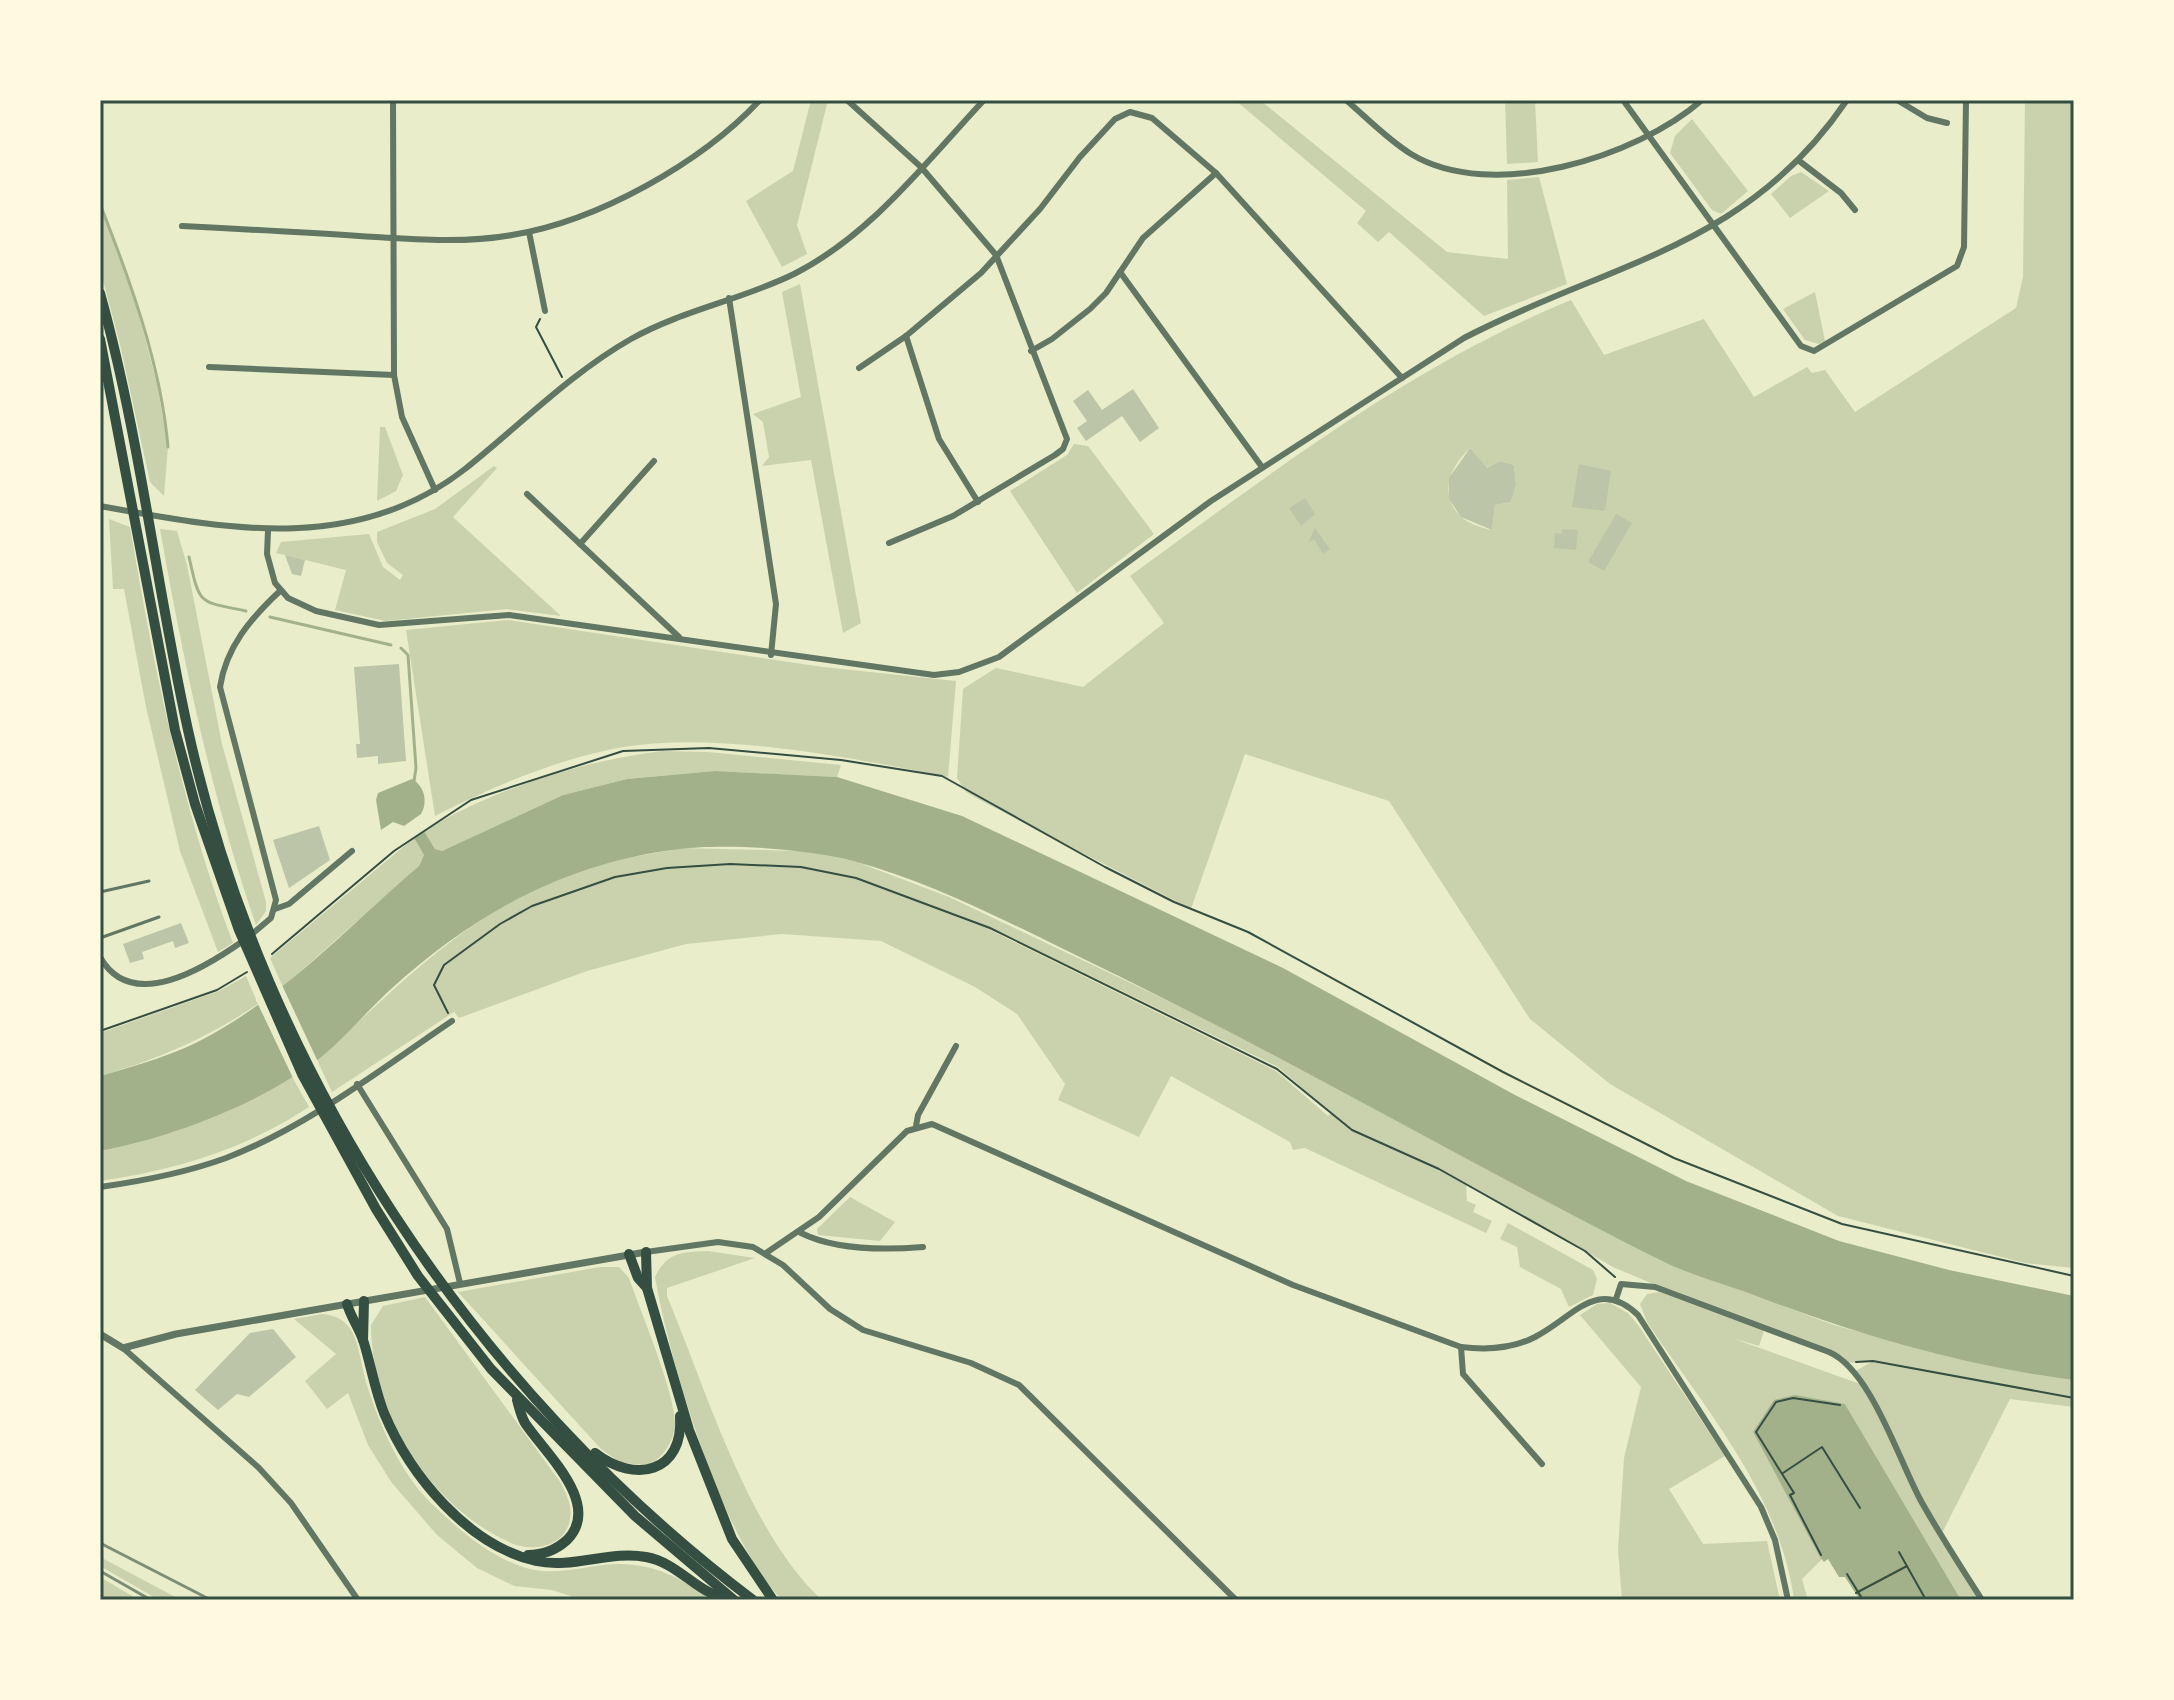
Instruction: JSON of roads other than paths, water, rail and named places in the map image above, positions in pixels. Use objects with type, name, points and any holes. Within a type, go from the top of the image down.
[{"type":"highway","points":[[100,293],[121,375],[175,730],[213,862],[244,927],[278,1024],[418,1276],[441,1307],[517,1397],[635,1516],[734,1599]]},
{"type":"highway","points":[[100,339],[135,478]]},
{"type":"highway","points":[[331,1117],[431,1273],[455,1305],[581,1447],[643,1508],[753,1600]]},
{"type":"highway","points":[[646,1252],[647,1288],[680,1402],[732,1539],[773,1600]]},
{"type":"highway","points":[[629,1254],[638,1278],[647,1288]]},
{"type":"highway","points":[[363,1340],[367,1324],[364,1301]]},
{"type":"highway","points":[[347,1304],[353,1324],[363,1340],[383,1410],[413,1466],[434,1494],[472,1527],[514,1553],[560,1563],[644,1556],[684,1573],[713,1597],[734,1599]]},
{"type":"highway","points":[[514,1553],[533,1555],[561,1546],[571,1535],[577,1521],[576,1503],[569,1481],[523,1420],[517,1397]]},
{"type":"highway","points":[[581,1447],[617,1467],[651,1470],[670,1457],[679,1440],[680,1402]]},
{"type":"street","points":[[393,100],[394,375],[402,417],[435,490]]},
{"type":"street","points":[[182,226],[452,240],[529,232],[628,195],[686,163],[729,134],[760,100]]},
{"type":"street","points":[[847,100],[921,167],[996,255],[1005,271],[1031,351],[1067,439],[1055,455],[978,502],[928,529],[889,543]]},
{"type":"street","points":[[100,506],[268,531],[366,519],[408,505],[435,490],[630,340],[687,312],[791,276],[824,258],[852,238],[984,100]]},
{"type":"street","points":[[1346,100],[1413,155],[1466,171],[1536,171],[1614,153],[1650,137],[1702,100]]},
{"type":"street","points":[[1623,100],[1801,346],[1814,351],[1957,266],[1964,247],[1966,100]]},
{"type":"street","points":[[268,531],[267,554],[280,591],[316,611],[379,625],[509,615],[679,637],[771,655],[934,675],[979,666],[1021,642],[1262,467],[1501,319],[1651,259],[1716,227],[1798,160],[1847,100]]},
{"type":"street","points":[[1897,100],[1927,118],[1947,123]]},
{"type":"street","points":[[859,368],[906,336],[981,273],[1031,219],[1080,157],[1122,114],[1144,114],[1216,173],[1402,378]]},
{"type":"street","points":[[1798,160],[1841,193],[1855,210]]},
{"type":"street","points":[[1031,351],[1052,339],[1090,309],[1143,238],[1216,173]]},
{"type":"street","points":[[529,232],[545,311]]},
{"type":"street","points":[[1120,272],[1262,467]]},
{"type":"street","points":[[729,298],[776,604],[771,655]]},
{"type":"street","points":[[906,336],[939,439],[978,502]]},
{"type":"street","points":[[209,367],[394,375]]},
{"type":"street","points":[[580,544],[654,461]]},
{"type":"street","points":[[527,494],[679,637]]},
{"type":"street","points":[[100,957],[106,967],[128,982],[159,983],[220,957],[263,927],[275,909],[276,900],[220,687],[223,667],[235,642],[280,591]]},
{"type":"street","points":[[275,909],[289,904],[352,851]]},
{"type":"street","points":[[100,1187],[162,1177],[225,1158],[287,1128],[452,1021]]},
{"type":"street","points":[[916,1126],[918,1115],[956,1046]]},
{"type":"street","points":[[357,1084],[447,1229],[460,1283]]},
{"type":"street","points":[[766,1253],[801,1233],[894,1141],[916,1126],[942,1128],[1293,1285],[1461,1347],[1489,1349],[1532,1339],[1593,1300],[1616,1299],[1638,1315],[1761,1507],[1775,1540],[1788,1600]]},
{"type":"street","points":[[801,1233],[824,1242],[923,1247]]},
{"type":"street","points":[[123,1348],[176,1334],[629,1254],[718,1242],[753,1247],[766,1253],[830,1309],[863,1330],[971,1363],[1019,1385],[1236,1600]]},
{"type":"street","points":[[1616,1299],[1621,1284],[1655,1287],[1829,1352],[1847,1363],[1872,1403],[1934,1523],[1982,1600]]},
{"type":"street","points":[[100,1334],[123,1348],[259,1468],[291,1503],[358,1600]]},
{"type":"street","points":[[1461,1347],[1463,1374],[1542,1464]]},
{"type":"lane","points":[[100,892],[149,881]]},
{"type":"lane","points":[[100,938],[159,917]]},
{"type":"waterway","points":[[100,204],[133,293],[151,354],[168,447]]},
{"type":"waterway","points":[[189,557],[196,585],[204,599],[246,611]]},
{"type":"waterway","points":[[270,617],[391,645]]},
{"type":"waterway","points":[[401,648],[408,655],[416,768],[414,781]]},
{"type":"railway","points":[[100,1543],[211,1600]]},
{"type":"railway","points":[[100,1571],[151,1600]]}]
